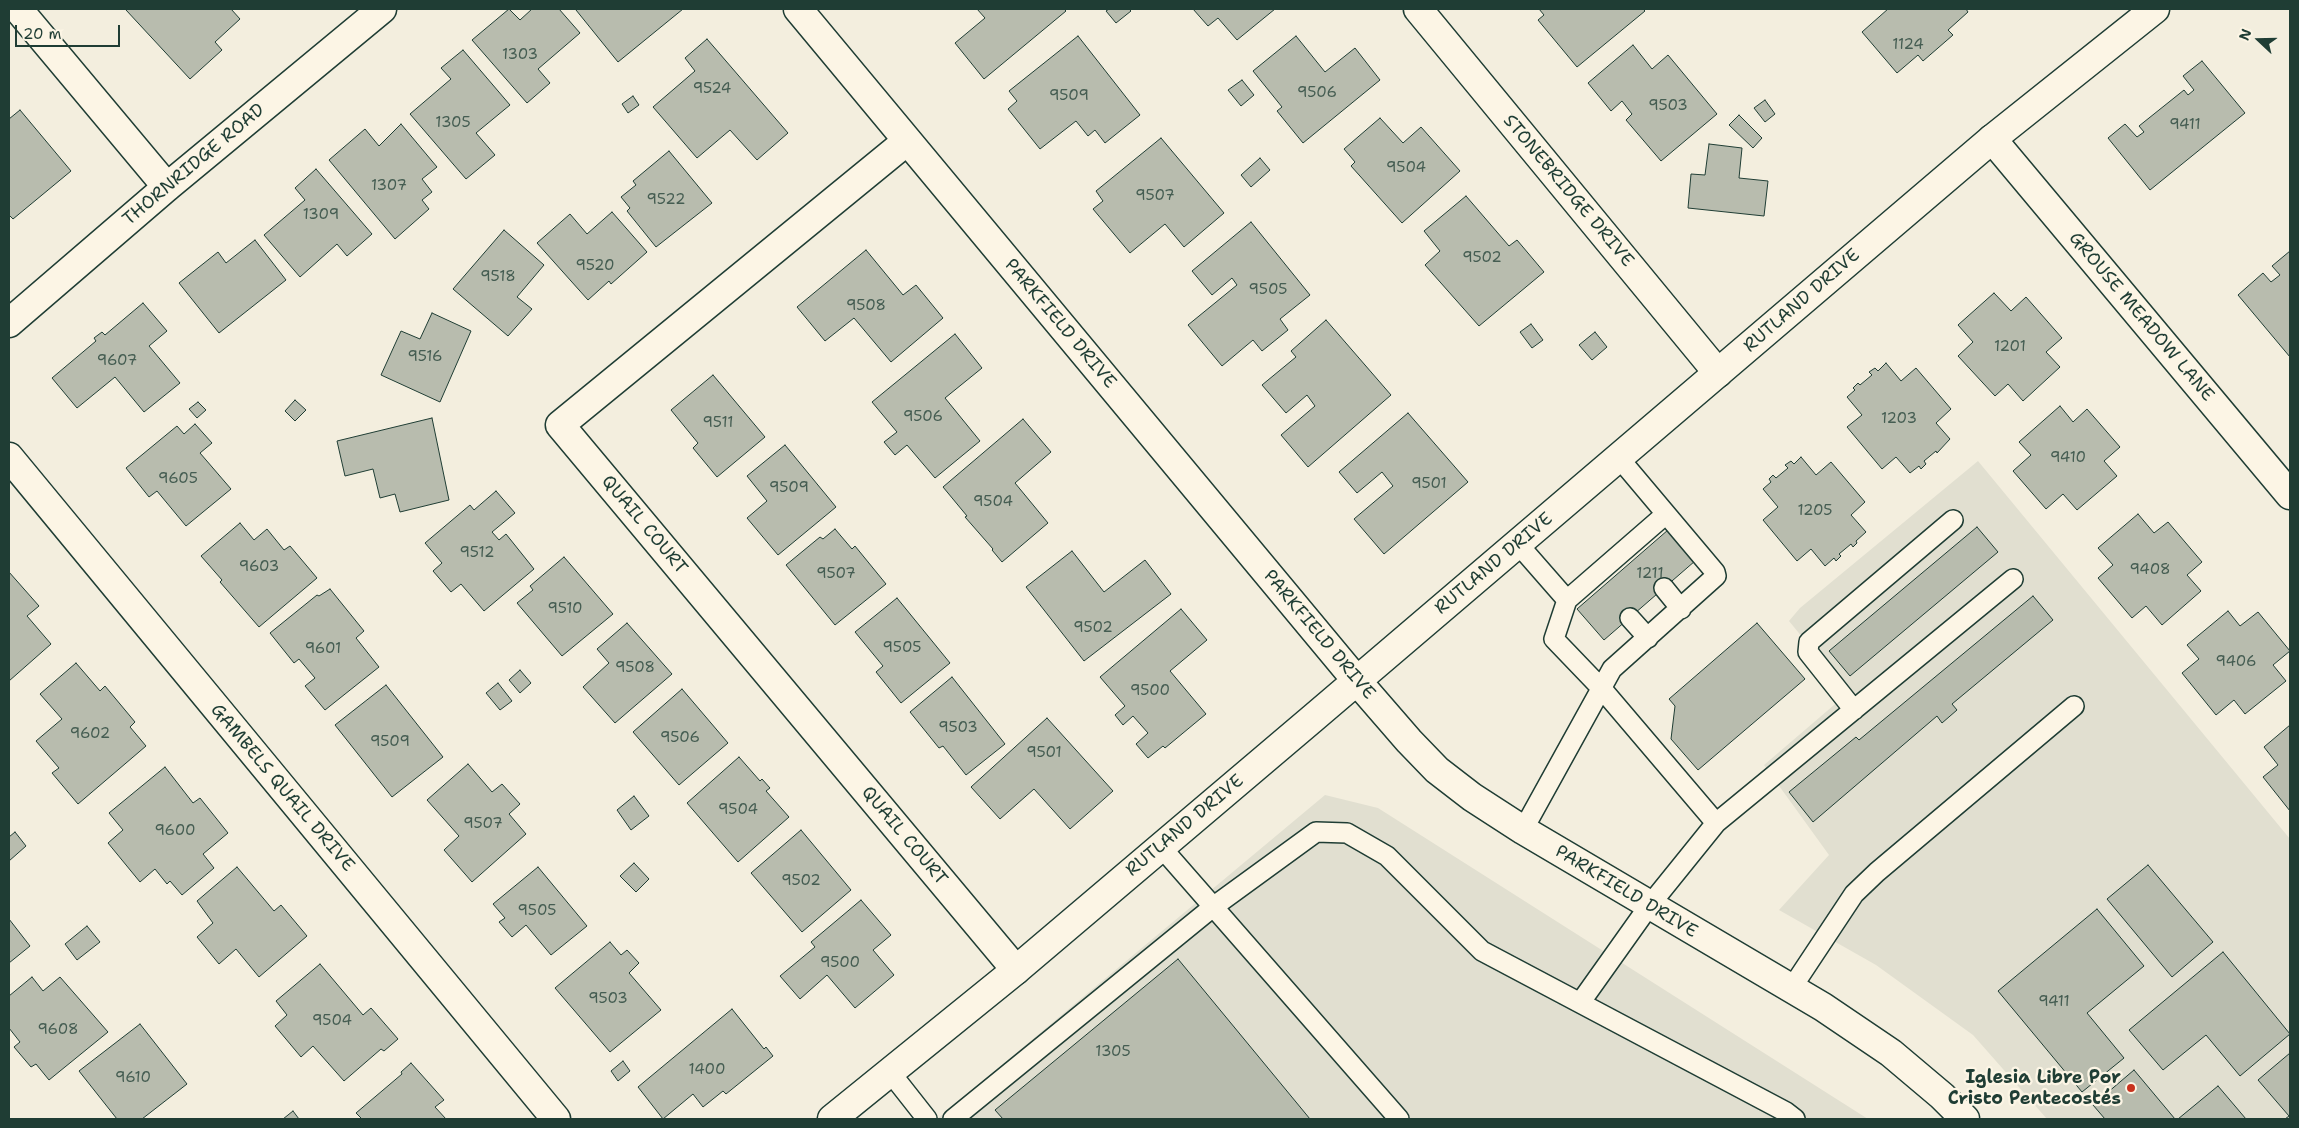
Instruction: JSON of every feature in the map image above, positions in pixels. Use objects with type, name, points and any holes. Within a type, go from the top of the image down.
[{"type":"street","points":[[18,9],[167,187]]},
{"type":"street","name":"THORNRIDGE ROAD","points":[[9,324],[167,187],[382,9]]},
{"type":"street","name":"PARKFIELD DRIVE","points":[[798,9],[1357,681],[1408,741],[1437,770],[1472,797],[1523,830],[1791,989],[1891,1053],[1942,1096],[1965,1119]]},
{"type":"street","name":"STONEBRIDGE DRIVE","points":[[1418,9],[1718,373]]},
{"type":"street","name":"RUTLAND DRIVE","points":[[832,1119],[1016,970],[1992,139],[2155,9]]},
{"type":"street","name":"GROUSE MEADOW LANE","points":[[1992,139],[2290,495]]},
{"type":"street","name":"QUAIL COURT","points":[[907,141],[560,425],[1016,970]]},
{"type":"street","name":"GAMBELS QUAIL DRIVE","points":[[9,457],[556,1119]]},
{"type":"lane","points":[[1523,830],[1612,669],[1716,576],[1715,572],[1619,458]]},
{"type":"lane","points":[[1666,514],[1633,552],[1599,581],[1567,600],[1554,639],[1602,689],[1716,823]]},
{"type":"lane","points":[[1854,710],[1808,652],[1808,642],[1953,520]]},
{"type":"lane","points":[[1518,544],[1567,600]]},
{"type":"lane","points":[[1580,1003],[1650,906],[1716,823],[2012,579]]},
{"type":"lane","points":[[1664,588],[1681,609]]},
{"type":"lane","points":[[1630,618],[1648,638]]},
{"type":"lane","points":[[1791,989],[1854,894],[1877,872],[2074,706]]},
{"type":"lane","points":[[952,1119],[1213,907],[1316,832],[1347,833],[1387,856],[1482,951],[1786,1112],[1795,1119]]},
{"type":"lane","points":[[1161,847],[1399,1119]]},
{"type":"lane","points":[[890,1072],[927,1119]]},
{"type":"shaded area","points":[[1978,461],[2290,839],[2290,1119],[2047,1119],[1973,1035],[1876,965],[1779,910],[1829,855],[1764,765],[1848,693],[1789,621],[1800,608]]},
{"type":"shaded area","points":[[1325,795],[1378,808],[1868,1119],[937,1119]]},
{"type":"building","points":[[127,9],[231,9],[240,19],[215,42],[222,50],[190,79]]},
{"type":"building","points":[[509,9],[520,20],[532,9],[559,9],[580,33],[538,69],[550,83],[527,103],[472,40]]},
{"type":"building","points":[[683,9],[618,62],[576,10]]},
{"type":"building","points":[[977,9],[1064,9],[1066,11],[984,79],[955,43],[985,18]]},
{"type":"building","points":[[1109,9],[1129,9],[1131,11],[1116,23],[1106,11]]},
{"type":"building","points":[[1193,9],[1275,9],[1237,40],[1218,18],[1208,26]]},
{"type":"building","points":[[1539,9],[1643,9],[1645,11],[1577,67],[1538,20],[1544,15]]},
{"type":"building","points":[[1888,9],[1966,9],[1968,12],[1948,30],[1953,35],[1923,61],[1918,55],[1897,73],[1862,32]]},
{"type":"building","points":[[1078,36],[1140,115],[1105,143],[1095,130],[1088,136],[1076,121],[1040,149],[1008,109],[1017,101],[1009,91]]},
{"type":"building","points":[[1296,36],[1325,72],[1355,48],[1380,80],[1303,143],[1277,111],[1282,107],[1253,71]]},
{"type":"building","points":[[707,39],[788,133],[757,160],[730,130],[697,158],[653,107],[695,71],[685,58]]},
{"type":"building","points":[[1633,45],[1652,69],[1668,55],[1717,114],[1661,161],[1626,120],[1632,114],[1622,101],[1611,111],[1588,83]]},
{"type":"building","points":[[463,50],[510,105],[476,133],[495,155],[466,179],[410,114],[451,79],[441,68]]},
{"type":"building","points":[[2202,61],[2245,113],[2150,190],[2108,138],[2125,124],[2137,137],[2144,132],[2139,126],[2184,90],[2188,95],[2194,90],[2183,76]]},
{"type":"building","points":[[1242,80],[1254,95],[1241,106],[1228,90]]},
{"type":"building","points":[[633,96],[639,105],[628,113],[622,104]]},
{"type":"building","points":[[1765,100],[1775,114],[1765,122],[1754,108]]},
{"type":"building","points":[[20,110],[71,171],[13,219],[9,215],[9,119]]},
{"type":"building","points":[[1739,115],[1762,138],[1753,148],[1729,125]]},
{"type":"building","points":[[1380,118],[1403,143],[1421,127],[1460,171],[1402,223],[1351,166],[1355,162],[1344,149]]},
{"type":"building","points":[[401,124],[437,167],[422,179],[432,192],[422,200],[429,209],[395,239],[329,160],[365,129],[379,146]]},
{"type":"building","points":[[1161,138],[1224,213],[1184,247],[1165,224],[1130,253],[1093,209],[1103,201],[1096,191]]},
{"type":"building","points":[[1709,144],[1742,148],[1739,178],[1768,181],[1764,216],[1688,208],[1691,174],[1705,175]]},
{"type":"building","points":[[669,151],[712,203],[656,247],[627,211],[630,208],[621,197],[636,185],[633,181]]},
{"type":"building","points":[[1260,158],[1270,170],[1251,187],[1241,175]]},
{"type":"building","points":[[316,169],[372,234],[347,256],[337,244],[300,277],[264,235],[305,200],[295,188]]},
{"type":"building","points":[[1466,196],[1509,246],[1517,240],[1544,272],[1479,326],[1425,265],[1440,251],[1424,231]]},
{"type":"building","points":[[612,212],[647,252],[611,284],[609,281],[588,300],[537,243],[570,214],[587,234]]},
{"type":"building","points":[[1251,222],[1310,295],[1280,319],[1288,330],[1262,351],[1253,340],[1222,366],[1188,325],[1237,285],[1232,278],[1212,295],[1192,271]]},
{"type":"building","points":[[504,230],[544,265],[517,297],[532,309],[508,336],[453,289]]},
{"type":"building","points":[[255,240],[286,280],[219,333],[179,283],[218,252],[226,263]]},
{"type":"building","points":[[866,250],[903,295],[916,285],[943,318],[891,362],[854,318],[825,341],[797,307]]},
{"type":"building","points":[[2290,251],[2290,357],[2238,295],[2263,273],[2271,282],[2280,275],[2272,266]]},
{"type":"building","points":[[1994,293],[2011,311],[2026,297],[2062,338],[2046,352],[2060,367],[2023,401],[2008,384],[1995,396],[1958,356],[1973,342],[1958,325]]},
{"type":"building","points":[[143,303],[167,331],[149,346],[180,383],[144,412],[115,377],[77,408],[52,378],[96,341],[94,338],[102,332],[105,335]]},
{"type":"building","points":[[432,313],[471,331],[440,402],[381,375],[401,331],[420,339]]},
{"type":"building","points":[[1326,320],[1391,395],[1308,467],[1281,435],[1315,406],[1307,395],[1286,413],[1262,385],[1296,357],[1291,351]]},
{"type":"building","points":[[1531,324],[1543,340],[1532,348],[1520,332]]},
{"type":"building","points":[[1595,332],[1607,347],[1592,360],[1579,345]]},
{"type":"building","points":[[955,334],[982,368],[945,398],[980,441],[935,478],[907,445],[895,455],[884,442],[897,432],[872,402]]},
{"type":"building","points":[[1886,363],[1901,381],[1916,368],[1951,409],[1936,423],[1950,439],[1937,453],[1936,451],[1924,461],[1926,464],[1921,469],[1919,466],[1910,473],[1896,457],[1882,469],[1847,427],[1862,415],[1847,397],[1855,390],[1853,388],[1858,383],[1860,385],[1872,375],[1869,372],[1875,368],[1878,371]]},
{"type":"building","points":[[713,375],[765,437],[717,477],[693,448],[698,443],[671,410]]},
{"type":"building","points":[[295,400],[306,410],[295,421],[285,411]]},
{"type":"building","points":[[198,402],[206,410],[197,418],[189,409]]},
{"type":"building","points":[[2060,406],[2073,422],[2087,409],[2120,447],[2104,461],[2117,476],[2077,510],[2063,494],[2046,509],[2013,471],[2031,455],[2019,442]]},
{"type":"building","points":[[1408,413],[1468,482],[1384,554],[1354,519],[1393,486],[1382,472],[1357,493],[1339,472]]},
{"type":"building","points":[[432,418],[449,500],[400,512],[395,494],[380,498],[373,469],[345,476],[337,441]]},
{"type":"building","points":[[1023,419],[1051,452],[1015,483],[1048,523],[1002,562],[943,487]]},
{"type":"building","points":[[195,424],[212,443],[200,453],[231,489],[186,526],[157,491],[149,497],[126,468],[177,426],[184,434]]},
{"type":"building","points":[[785,445],[836,507],[778,555],[747,518],[767,501],[747,476]]},
{"type":"building","points":[[1801,457],[1816,475],[1831,462],[1865,502],[1851,515],[1866,532],[1856,541],[1857,543],[1853,547],[1851,544],[1839,554],[1841,556],[1836,561],[1834,558],[1825,566],[1811,549],[1797,561],[1763,520],[1778,507],[1763,489],[1771,482],[1769,479],[1773,475],[1776,478],[1788,468],[1785,465],[1791,461],[1794,464]]},
{"type":"building","points":[[496,491],[515,513],[492,532],[499,540],[506,534],[534,569],[484,611],[461,584],[451,592],[433,571],[442,563],[425,543],[470,505],[474,510]]},
{"type":"building","points":[[2138,514],[2154,533],[2168,522],[2202,562],[2187,575],[2201,591],[2162,625],[2146,606],[2132,618],[2098,578],[2113,565],[2098,548]]},
{"type":"building","points":[[240,523],[254,540],[267,529],[284,550],[290,546],[317,578],[259,627],[220,582],[222,580],[201,556]]},
{"type":"building","points":[[1977,527],[1998,552],[1850,676],[1829,651]]},
{"type":"building","points":[[835,529],[852,549],[855,546],[886,584],[835,625],[786,565],[820,537],[823,539]]},
{"type":"building","points":[[1668,530],[1695,561],[1604,640],[1577,609]]},
{"type":"building","points":[[1072,551],[1104,592],[1145,560],[1171,594],[1084,661],[1026,587]]},
{"type":"building","points":[[564,557],[613,614],[562,656],[517,603],[533,590],[530,586]]},
{"type":"building","points":[[9,572],[39,606],[27,616],[51,644],[9,681]]},
{"type":"building","points":[[330,589],[364,631],[356,638],[379,667],[325,710],[305,686],[315,678],[299,659],[294,663],[270,633],[317,595],[319,596]]},
{"type":"building","points":[[2033,596],[2053,620],[1952,704],[1957,710],[1942,723],[1937,716],[1813,822],[1789,792],[1856,737],[1859,740]]},
{"type":"building","points":[[897,598],[950,663],[901,703],[876,672],[883,666],[855,632]]},
{"type":"building","points":[[1181,609],[1207,640],[1170,671],[1206,714],[1165,748],[1163,746],[1148,758],[1136,744],[1148,733],[1133,716],[1123,725],[1115,715],[1125,706],[1100,677]]},
{"type":"building","points":[[2228,611],[2240,626],[2258,612],[2290,651],[2273,665],[2286,681],[2245,714],[2234,700],[2216,715],[2182,673],[2199,659],[2187,645]]},
{"type":"building","points":[[627,623],[672,674],[615,723],[583,687],[609,663],[597,649]]},
{"type":"building","points":[[1757,623],[1805,679],[1698,770],[1671,739],[1675,706],[1669,699]]},
{"type":"building","points":[[76,663],[100,691],[105,686],[135,722],[130,727],[146,746],[78,804],[52,773],[59,768],[36,741],[62,719],[40,694]]},
{"type":"building","points":[[520,670],[531,683],[520,693],[509,680]]},
{"type":"building","points":[[952,677],[1005,744],[966,775],[943,746],[939,748],[910,712]]},
{"type":"building","points":[[498,683],[512,701],[500,710],[486,693]]},
{"type":"building","points":[[386,685],[443,757],[392,797],[335,725]]},
{"type":"building","points":[[682,689],[728,743],[679,785],[633,732]]},
{"type":"building","points":[[1047,718],[1113,791],[1070,829],[1034,789],[1000,819],[971,787]]},
{"type":"building","points":[[2290,725],[2290,811],[2263,777],[2278,765],[2264,747]]},
{"type":"building","points":[[739,757],[760,781],[762,779],[770,788],[766,791],[789,817],[738,862],[687,803]]},
{"type":"building","points":[[468,764],[492,792],[502,784],[520,804],[509,814],[526,834],[472,882],[444,850],[459,836],[427,800]]},
{"type":"building","points":[[165,767],[193,803],[200,798],[228,833],[203,854],[214,868],[182,895],[170,881],[167,884],[155,869],[140,882],[108,843],[123,830],[109,813]]},
{"type":"building","points":[[634,796],[649,816],[631,830],[617,810]]},
{"type":"building","points":[[801,830],[851,890],[802,932],[751,873]]},
{"type":"building","points":[[15,832],[26,846],[9,861],[9,837]]},
{"type":"building","points":[[634,863],[649,879],[636,892],[620,876]]},
{"type":"building","points":[[2148,865],[2213,942],[2172,977],[2107,899]]},
{"type":"building","points":[[237,867],[274,911],[281,905],[307,936],[259,977],[236,949],[219,964],[197,937],[213,923],[197,901]]},
{"type":"building","points":[[538,867],[587,926],[551,955],[526,925],[512,937],[499,922],[505,918],[493,904]]},
{"type":"building","points":[[861,900],[891,935],[873,950],[894,975],[855,1008],[827,975],[800,999],[780,976],[815,947],[811,942]]},
{"type":"building","points":[[2097,909],[2144,966],[2087,1013],[2124,1058],[2082,1092],[1998,991]]},
{"type":"building","points":[[9,919],[30,946],[9,963]]},
{"type":"building","points":[[87,926],[100,942],[77,960],[65,944]]},
{"type":"building","points":[[610,942],[621,955],[627,950],[639,963],[629,973],[661,1010],[610,1052],[555,988]]},
{"type":"building","points":[[2223,952],[2290,1034],[2240,1076],[2206,1035],[2163,1070],[2129,1030]]},
{"type":"building","points":[[1178,959],[1310,1119],[1003,1119],[995,1110]]},
{"type":"building","points":[[320,964],[363,1015],[371,1008],[398,1039],[384,1051],[381,1049],[344,1081],[313,1046],[301,1057],[275,1026],[287,1015],[276,1001]]},
{"type":"building","points":[[32,977],[43,991],[60,977],[108,1032],[49,1080],[36,1064],[31,1067],[14,1047],[20,1042],[9,1028],[9,996]]},
{"type":"building","points":[[732,1009],[764,1049],[766,1047],[773,1056],[726,1094],[723,1091],[703,1107],[693,1094],[663,1119],[638,1087]]},
{"type":"building","points":[[140,1024],[187,1084],[142,1119],[117,1119],[79,1071]]},
{"type":"building","points":[[2290,1053],[2290,1119],[2285,1119],[2289,1116],[2258,1080]]},
{"type":"building","points":[[623,1061],[630,1071],[618,1081],[611,1071]]},
{"type":"building","points":[[411,1063],[444,1100],[435,1107],[446,1119],[362,1119],[356,1113],[402,1074],[401,1072]]},
{"type":"building","name":"Iglesia Libre Por Cristo Pentecostés","points":[[2134,1070],[2175,1119],[2105,1119],[2093,1105]]},
{"type":"building","points":[[2218,1086],[2246,1119],[2178,1119]]},
{"type":"building","points":[[293,1111],[299,1119],[283,1119]]},
{"type":"place","name":"Iglesia Libre Por Cristo Pentecostés","points":[[2131,1088]]}]
